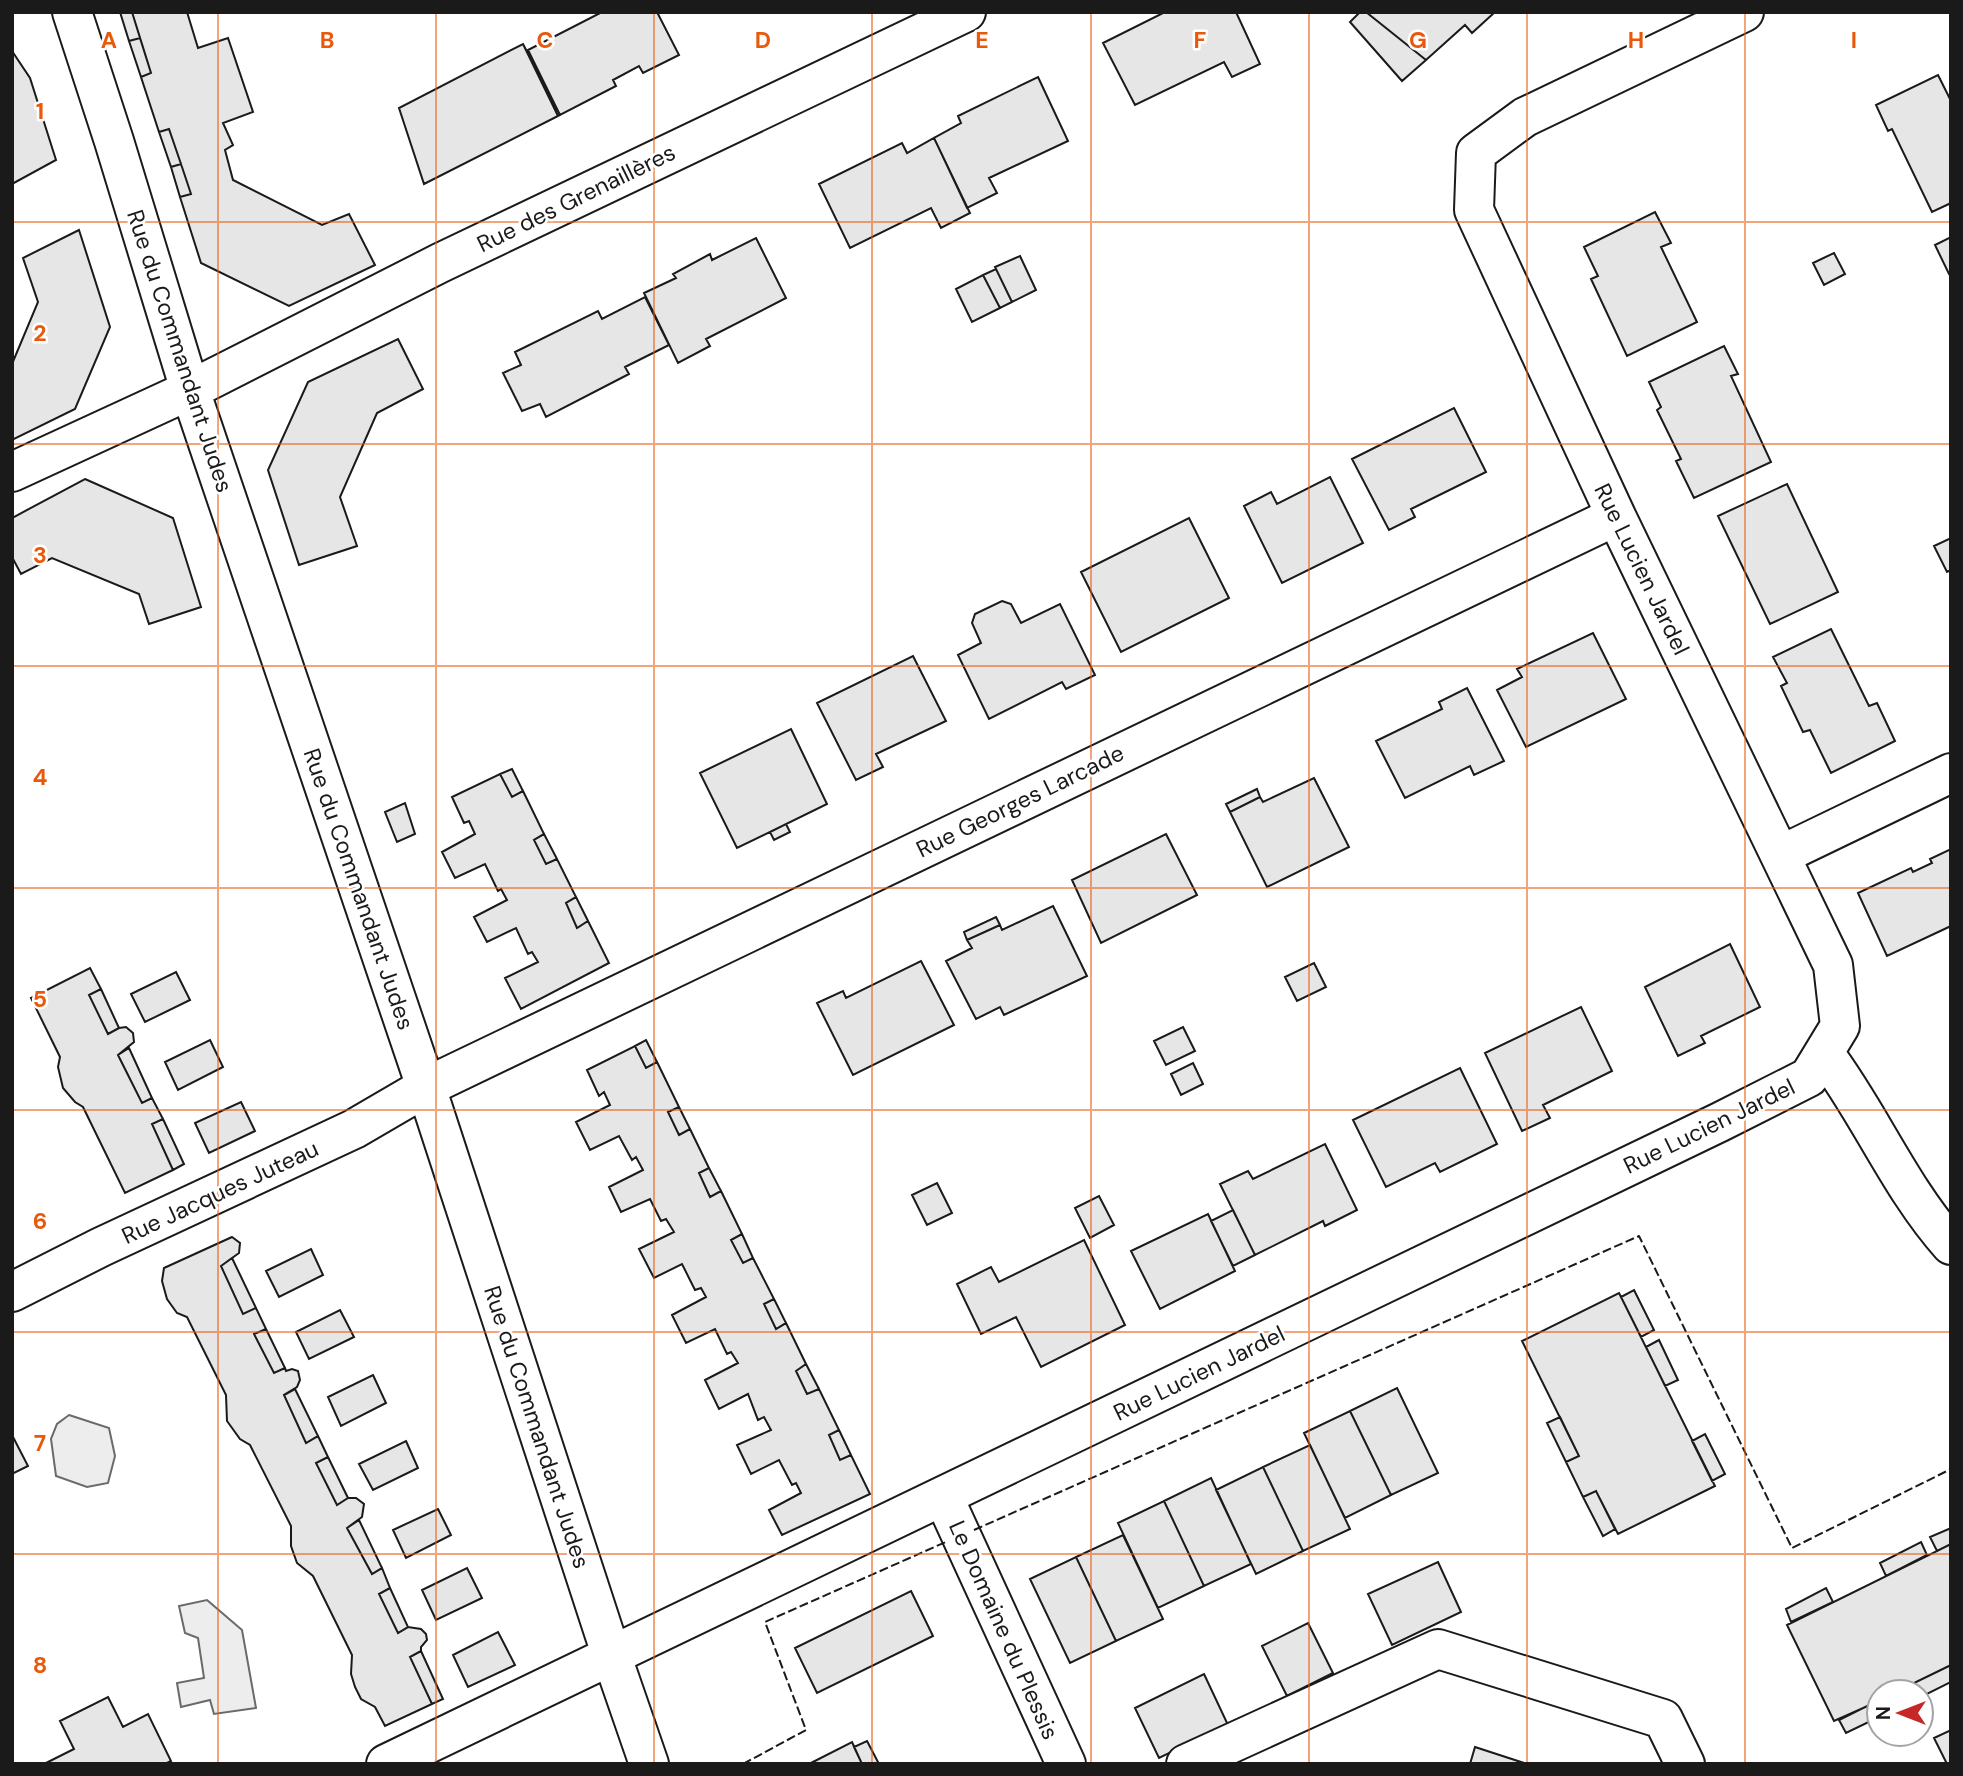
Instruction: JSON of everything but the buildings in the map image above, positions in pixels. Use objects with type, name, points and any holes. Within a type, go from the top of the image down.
[{"type":"street","name":"Rue du Commandant Judes","points":[[72,12],[190,390],[426,1087],[649,1764]]},
{"type":"street","name":"Rue des Grenaillères","points":[[12,472],[190,390],[440,264],[966,12]]},
{"type":"street","name":"Rue Lucien Jardel","points":[[386,1764],[1809,1077],[1840,1026],[1833,965],[1616,516],[1474,210],[1476,153],[1525,117],[1744,12]]},
{"type":"street","name":"Rue Georges Larcade","points":[[426,1087],[1616,516]]},
{"type":"street","points":[[1781,855],[1951,773]]},
{"type":"street","points":[[1824,1053],[1849,1086],[1929,1221],[1951,1245]]},
{"type":"street","name":"Rue Jacques Juteau","points":[[12,1292],[101,1247],[354,1129],[426,1087]]},
{"type":"street","name":"Le Domaine du Plessis","points":[[943,1496],[1066,1764]]},
{"type":"street","points":[[1186,1764],[1438,1649],[1663,1719],[1685,1764]]},
{"type":"shaded area","points":[[69,1415],[109,1428],[115,1456],[108,1483],[87,1487],[56,1476],[51,1439],[57,1424]]},
{"type":"shaded area","points":[[207,1600],[242,1630],[256,1708],[214,1714],[210,1700],[181,1707],[177,1683],[204,1678],[198,1638],[185,1633],[179,1606]]},
{"type":"fence","points":[[974,1530],[1639,1236],[1792,1548],[1951,1469]]},
{"type":"fence","points":[[743,1764],[806,1730],[765,1622],[948,1541]]}]
